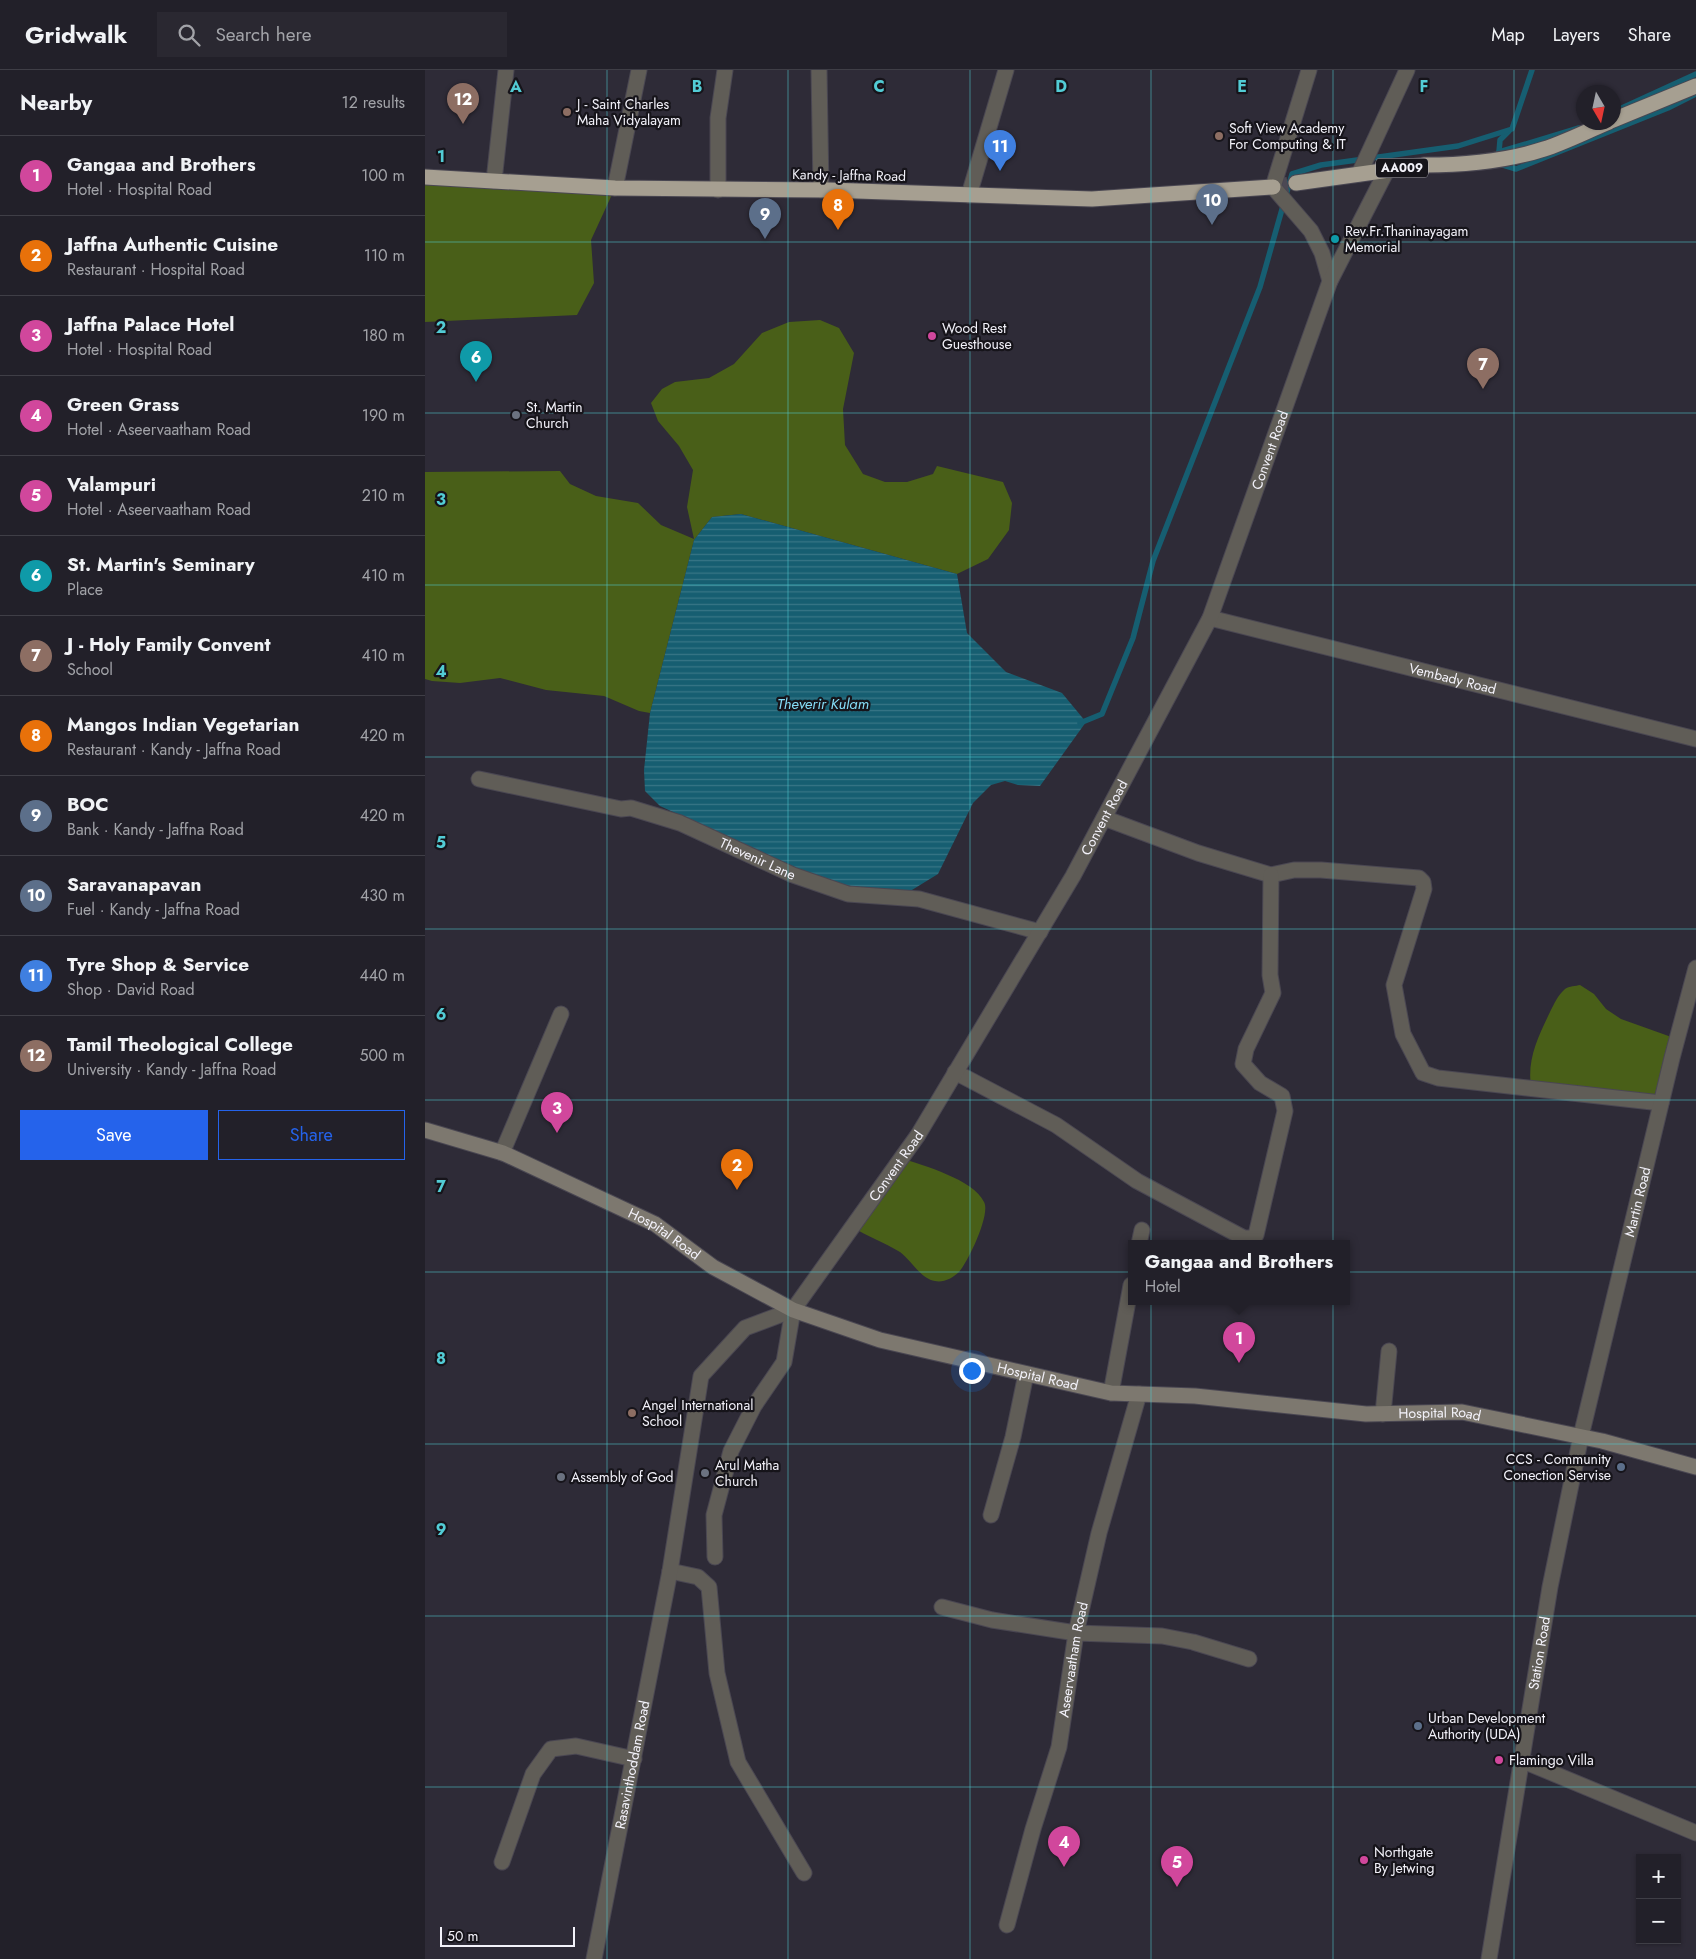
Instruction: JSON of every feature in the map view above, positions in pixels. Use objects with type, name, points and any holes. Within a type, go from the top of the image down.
[{"type":"highway","points":[[1621,117],[1696,86]]},
{"type":"highway","name":"AA009","points":[[1296,183],[1387,170],[1508,158],[1545,149],[1590,130]]},
{"type":"highway","name":"Kandy - Jaffna Road","points":[[425,178],[615,188],[821,190],[1092,199],[1273,187]]},
{"type":"street","points":[[494,181],[506,70]]},
{"type":"street","points":[[615,188],[639,70]]},
{"type":"street","points":[[718,190],[718,118],[725,70]]},
{"type":"street","points":[[819,70],[821,190]]},
{"type":"street","points":[[969,194],[1006,70]]},
{"type":"street","points":[[1309,70],[1273,187],[1311,231],[1322,253],[1330,281]]},
{"type":"street","points":[[1359,174],[1407,70]]},
{"type":"street","name":"Convent Road","points":[[793,1310],[918,1135],[1073,876],[1210,618],[1330,281],[1387,170]]},
{"type":"street","name":"Vembady Road","points":[[1210,618],[1696,739]]},
{"type":"street","name":"Thevenir Lane","points":[[479,779],[621,809],[631,808],[680,824],[793,875],[848,894],[919,899],[1040,932]]},
{"type":"street","points":[[1104,818],[1198,852],[1271,875],[1294,870],[1321,870],[1419,878],[1423,882],[1424,889],[1394,985],[1403,1034],[1423,1073],[1439,1078],[1661,1103]]},
{"type":"street","points":[[955,1072],[1057,1126],[1137,1181],[1244,1238],[1252,1238],[1256,1235],[1285,1111],[1282,1096],[1260,1083],[1243,1064],[1246,1049],[1273,993],[1270,975],[1271,875]]},
{"type":"street","name":"Martin Road","points":[[1581,1436],[1661,1103],[1696,968]]},
{"type":"street","points":[[502,1153],[561,1014]]},
{"type":"street","name":"Hospital Road","points":[[425,1130],[502,1153],[655,1224],[713,1267],[793,1310],[880,1340],[1111,1393],[1195,1396],[1365,1414],[1463,1412],[1581,1436],[1696,1467]]},
{"type":"street","points":[[1111,1393],[1128,1301]]},
{"type":"street","points":[[715,1557],[713,1515],[731,1451],[754,1406],[784,1362],[793,1310]]},
{"type":"street","name":"Rasavinthoddam Road","points":[[594,1959],[670,1571],[701,1376],[745,1328],[793,1310]]},
{"type":"street","points":[[1383,1414],[1389,1351]]},
{"type":"street","points":[[991,1515],[1013,1437],[1026,1374]]},
{"type":"street","name":"Aseervaatham Road","points":[[1007,1925],[1033,1829],[1059,1746],[1076,1633],[1099,1533],[1139,1394]]},
{"type":"street","name":"Station Road","points":[[1489,1959],[1550,1587],[1581,1436]]},
{"type":"street","points":[[670,1571],[698,1577],[709,1587],[717,1673],[738,1762],[804,1872]]},
{"type":"street","points":[[942,1607],[992,1620],[1076,1633],[1162,1636],[1193,1642],[1249,1659]]},
{"type":"street","points":[[502,1862],[533,1774],[551,1750],[576,1746],[634,1759]]},
{"type":"street","points":[[1521,1760],[1696,1833]]},
{"type":"green space","points":[[425,177],[615,188],[591,240],[594,283],[577,315],[425,322]]},
{"type":"green space","points":[[820,320],[839,328],[854,353],[843,409],[845,445],[863,474],[885,482],[907,482],[933,474],[937,466],[1003,482],[1012,503],[1009,530],[988,559],[957,574],[741,514],[712,517],[694,540],[650,713],[639,711],[604,696],[546,690],[500,678],[460,683],[425,679],[425,472],[560,471],[570,484],[596,496],[638,503],[661,525],[694,539],[687,507],[693,470],[679,446],[658,421],[651,403],[662,389],[675,382],[709,378],[734,364],[762,333],[789,322]]},
{"type":"green space","points":[[1580,985],[1594,994],[1606,1009],[1621,1019],[1677,1039],[1661,1103],[1531,1087],[1532,1058],[1550,1012],[1565,989]]},
{"type":"green space","points":[[901,1158],[959,1180],[978,1194],[984,1202],[982,1227],[973,1249],[959,1272],[948,1280],[930,1280],[900,1252],[852,1227]]},
{"type":"water","name":"Theverir Kulam","points":[[741,514],[957,574],[967,633],[1006,672],[1062,693],[1086,722],[1040,786],[1018,785],[1005,781],[991,785],[973,803],[938,874],[907,893],[828,883],[660,806],[645,791],[644,770],[650,713],[694,540],[712,517]]},
{"type":"waterway","points":[[1080,723],[1102,714],[1133,638],[1153,561],[1260,287],[1292,174],[1321,165],[1458,146],[1512,129],[1532,70]]},
{"type":"waterway","points":[[1621,108],[1696,74]]},
{"type":"waterway","points":[[1509,131],[1500,140],[1499,152],[1503,165],[1516,169],[1668,108],[1696,94]]},
{"type":"waterway","points":[[1499,152],[1576,129]]},
{"type":"tunnel","points":[[1273,187],[1296,183]]},
{"type":"place","name":"J - Saint Charles Maha Vidyalayam","points":[[567,112]]},
{"type":"place","name":"Tamil Theological College","points":[[463,124]]},
{"type":"place","name":"Soft View Academy For Computing & IT","points":[[1219,136]]},
{"type":"place","name":"Tyre Shop & Service","points":[[1000,171]]},
{"type":"place","name":"Saravanapavan","points":[[1212,225]]},
{"type":"place","name":"Mangos Indian Vegetarian","points":[[838,230]]},
{"type":"place","name":"BOC","points":[[765,239]]},
{"type":"place","name":"Rev.Fr.Thaninayagam Memorial","points":[[1335,239]]},
{"type":"place","name":"Wood Rest Guesthouse","points":[[932,336]]},
{"type":"place","name":"St. Martin's Seminary","points":[[476,382]]},
{"type":"place","name":"J - Holy Family Convent","points":[[1483,389]]},
{"type":"place","name":"St. Martin Church","points":[[516,415]]},
{"type":"place","name":"Jaffna Palace Hotel","points":[[557,1133]]},
{"type":"place","name":"Jaffna Authentic Cuisine","points":[[737,1190]]},
{"type":"place","name":"Gangaa and Brothers","points":[[1239,1363]]},
{"type":"place","name":"Angel International School","points":[[632,1413]]},
{"type":"place","name":"CCS - Community Conection Servise","points":[[1621,1467]]},
{"type":"place","name":"Arul Matha Church","points":[[705,1473]]},
{"type":"place","name":"Assembly of God","points":[[561,1477]]},
{"type":"place","name":"Urban Development Authority (UDA)","points":[[1418,1726]]},
{"type":"place","name":"Flamingo Villa","points":[[1499,1760]]},
{"type":"place","name":"Northgate By Jetwing","points":[[1364,1860]]},
{"type":"place","name":"Green Grass","points":[[1064,1867]]},
{"type":"place","name":"Valampuri","points":[[1177,1887]]}]
